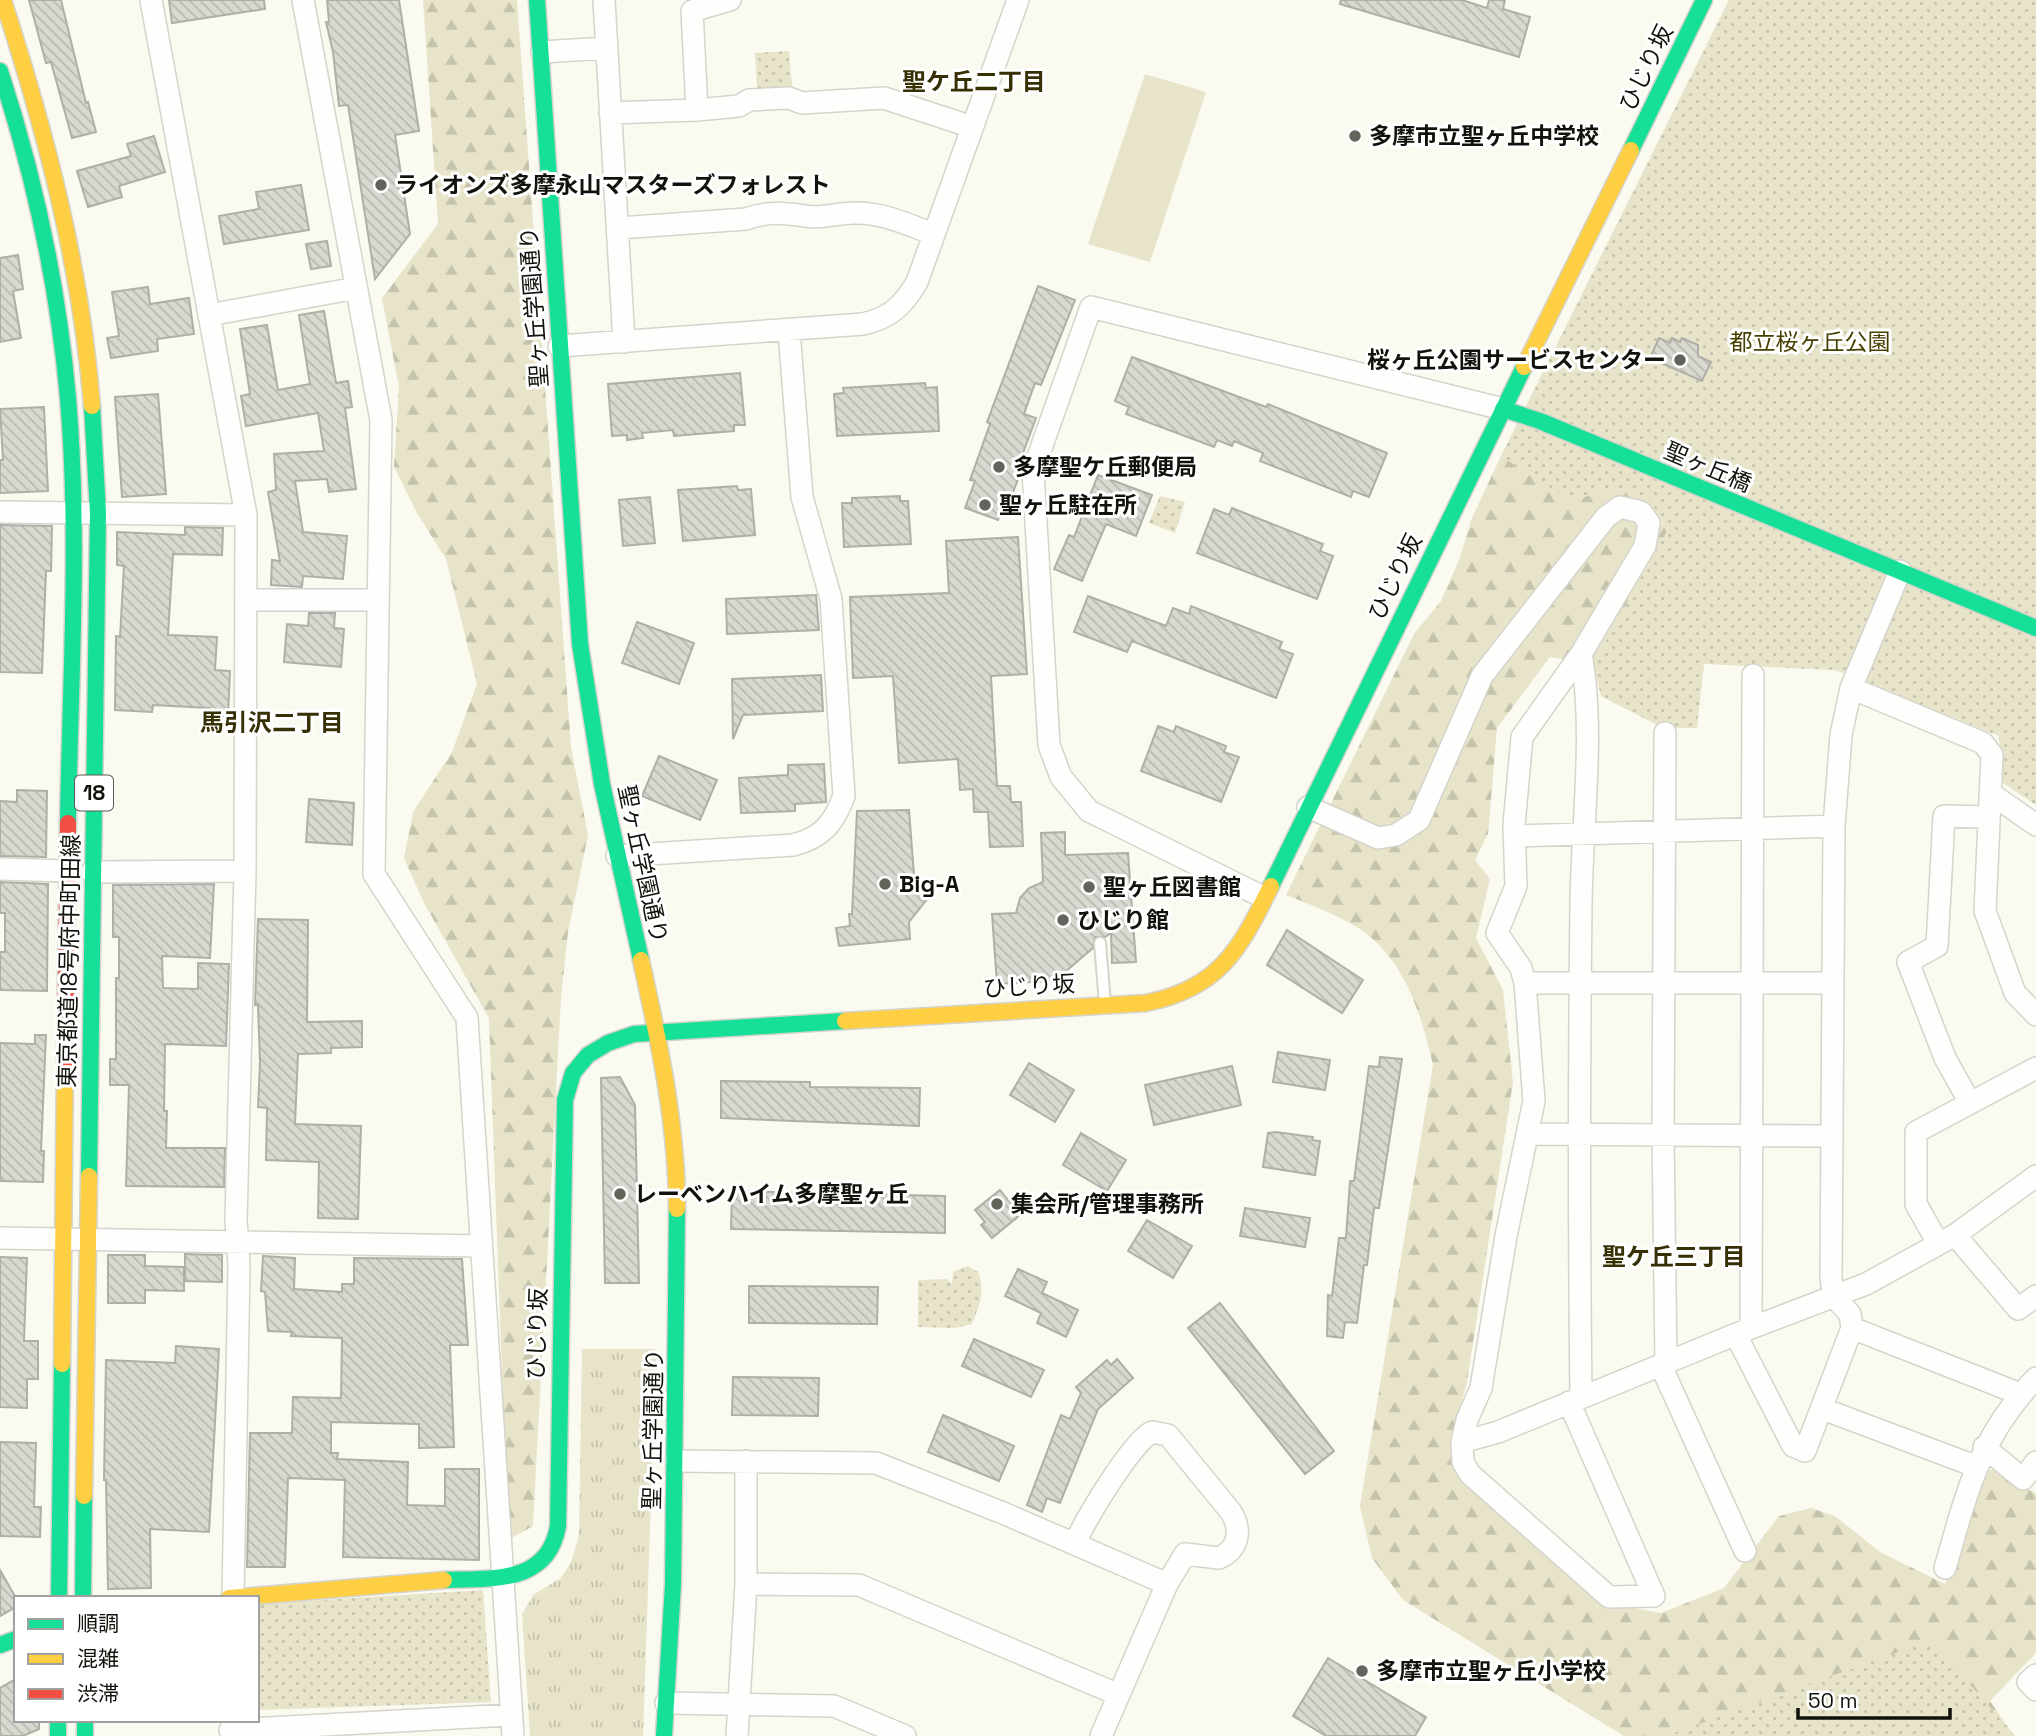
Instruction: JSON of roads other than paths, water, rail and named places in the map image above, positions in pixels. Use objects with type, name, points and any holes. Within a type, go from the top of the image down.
[{"type":"street","name":"東京都道18号府中町田線","points":[[3,0],[42,118],[74,260],[91,387],[98,513],[83,1596]]},
{"type":"street","points":[[151,0],[246,514],[245,871],[232,1596]]},
{"type":"street","points":[[231,1729],[512,1726],[467,1018],[374,874],[381,420],[303,0]]},
{"type":"street","name":"聖ヶ丘学園通り","points":[[537,0],[580,644],[590,716],[617,856],[657,1032],[674,1139],[678,1190],[676,1461],[664,1736]]},
{"type":"street","points":[[604,0],[624,342]]},
{"type":"street","points":[[697,110],[692,11],[730,0]]},
{"type":"street","points":[[559,346],[789,331],[863,324],[891,315],[904,304],[917,282],[1018,0]]},
{"type":"street","name":"ひじり坂","points":[[252,1596],[371,1584],[503,1577],[535,1568],[555,1543],[558,1526],[558,1401],[568,1086],[581,1061],[601,1045],[634,1034],[657,1032],[1172,999],[1201,985],[1225,968],[1237,951],[1704,0]]},
{"type":"street","points":[[542,52],[606,48]]},
{"type":"street","name":"東京都道18号府中町田線","points":[[0,71],[16,117],[47,250],[68,399],[72,513],[59,1596]]},
{"type":"street","points":[[610,113],[697,110],[739,106],[749,100],[789,98],[802,103],[884,99],[972,127]]},
{"type":"street","points":[[618,228],[746,219],[760,214],[792,212],[806,216],[873,213],[934,233]]},
{"type":"street","points":[[209,315],[356,288]]},
{"type":"street","points":[[1263,897],[1097,816],[1073,795],[1053,760],[1049,745],[1033,471],[1091,307],[1503,410]]},
{"type":"street","points":[[617,856],[793,845],[810,841],[832,823],[844,796],[831,599],[802,497],[789,331]]},
{"type":"street","name":"聖ヶ丘橋","points":[[1503,410],[1521,414],[1584,439],[2036,628]]},
{"type":"street","points":[[1308,807],[1378,838],[1396,835],[1419,820],[1482,676],[1606,517],[1620,507],[1641,512],[1649,523],[1644,546],[1581,654],[1522,737],[1514,836],[1516,886],[1497,933],[1521,968],[1525,983],[1534,1101],[1506,1236],[1481,1388],[1467,1420],[1462,1442],[1463,1462],[1471,1474],[1609,1597],[1654,1596],[1575,1400],[1581,833],[1588,691],[1581,654]]},
{"type":"street","points":[[0,512],[246,514]]},
{"type":"street","points":[[1753,675],[1750,1135],[1744,1331],[1793,1446],[1805,1451],[1852,1328],[1850,1314],[1834,1297],[1831,1279],[1834,826],[1841,735],[1851,688],[1900,571]]},
{"type":"street","points":[[246,600],[379,600]]},
{"type":"street","points":[[1851,688],[1983,743],[1992,755],[1985,911],[2015,993],[2036,1015]]},
{"type":"street","points":[[1665,733],[1664,1365],[1745,1550]]},
{"type":"street","points":[[1990,793],[2036,825]]},
{"type":"street","points":[[1970,1103],[1945,1058],[1908,961],[1937,946],[1944,816],[1989,817]]},
{"type":"street","points":[[1514,836],[1834,826]]},
{"type":"street","points":[[0,869],[66,871]]},
{"type":"street","points":[[92,872],[245,871]]},
{"type":"street","points":[[1525,983],[1833,983]]},
{"type":"street","points":[[2036,1068],[1916,1132],[1916,1204],[1946,1239],[2018,1309],[2036,1296]]},
{"type":"street","points":[[1529,1134],[1831,1136]]},
{"type":"street","points":[[1462,1442],[1498,1432],[1866,1284],[1946,1239],[2036,1175]]},
{"type":"street","points":[[0,1238],[481,1246]]},
{"type":"street","points":[[1852,1328],[2020,1394]]},
{"type":"street","points":[[1945,1568],[1980,1457],[2020,1394],[2036,1378]]},
{"type":"street","points":[[1823,1409],[1980,1457],[2023,1479],[2036,1462]]},
{"type":"street","points":[[1075,1544],[1081,1528],[1137,1444],[1152,1432],[1168,1434],[1238,1522],[1238,1534],[1233,1549],[1219,1558],[1185,1554],[1167,1584],[1101,1736]]},
{"type":"street","points":[[676,1461],[876,1463],[1167,1584]]},
{"type":"street","points":[[737,1736],[746,1584],[746,1461]]},
{"type":"street","points":[[746,1584],[859,1585],[1119,1695]]},
{"type":"street","points":[[2036,1675],[2028,1682],[2036,1690]]},
{"type":"street","points":[[667,1703],[834,1706],[905,1736]]},
{"type":"lane","points":[[1100,943],[1105,1004]]},
{"type":"place","name":"多摩市立聖ヶ丘中学校","points":[[1355,136]]},
{"type":"place","name":"ライオンズ多摩永山マスターズフォレスト","points":[[381,185]]},
{"type":"place","name":"桜ヶ丘公園サービスセンター","points":[[1680,360]]},
{"type":"place","name":"多摩聖ケ丘郵便局","points":[[999,467]]},
{"type":"place","name":"聖ヶ丘駐在所","points":[[985,505]]},
{"type":"place","name":"Big-A","points":[[885,884]]},
{"type":"place","name":"聖ヶ丘図書館","points":[[1089,887]]},
{"type":"place","name":"ひじり館","points":[[1063,920]]},
{"type":"place","name":"レーベンハイム多摩聖ヶ丘","points":[[620,1194]]},
{"type":"place","name":"集会所/管理事務所","points":[[997,1204]]},
{"type":"place","name":"多摩市立聖ヶ丘小学校","points":[[1362,1671]]},
{"type":"district","name":"聖ケ丘二丁目","points":[[974,82]]},
{"type":"district","name":"馬引沢二丁目","points":[[272,723]]},
{"type":"district","name":"聖ケ丘三丁目","points":[[1674,1257]]},
{"type":"park label","name":"都立桜ヶ丘公園","points":[[1810,342]]}]
